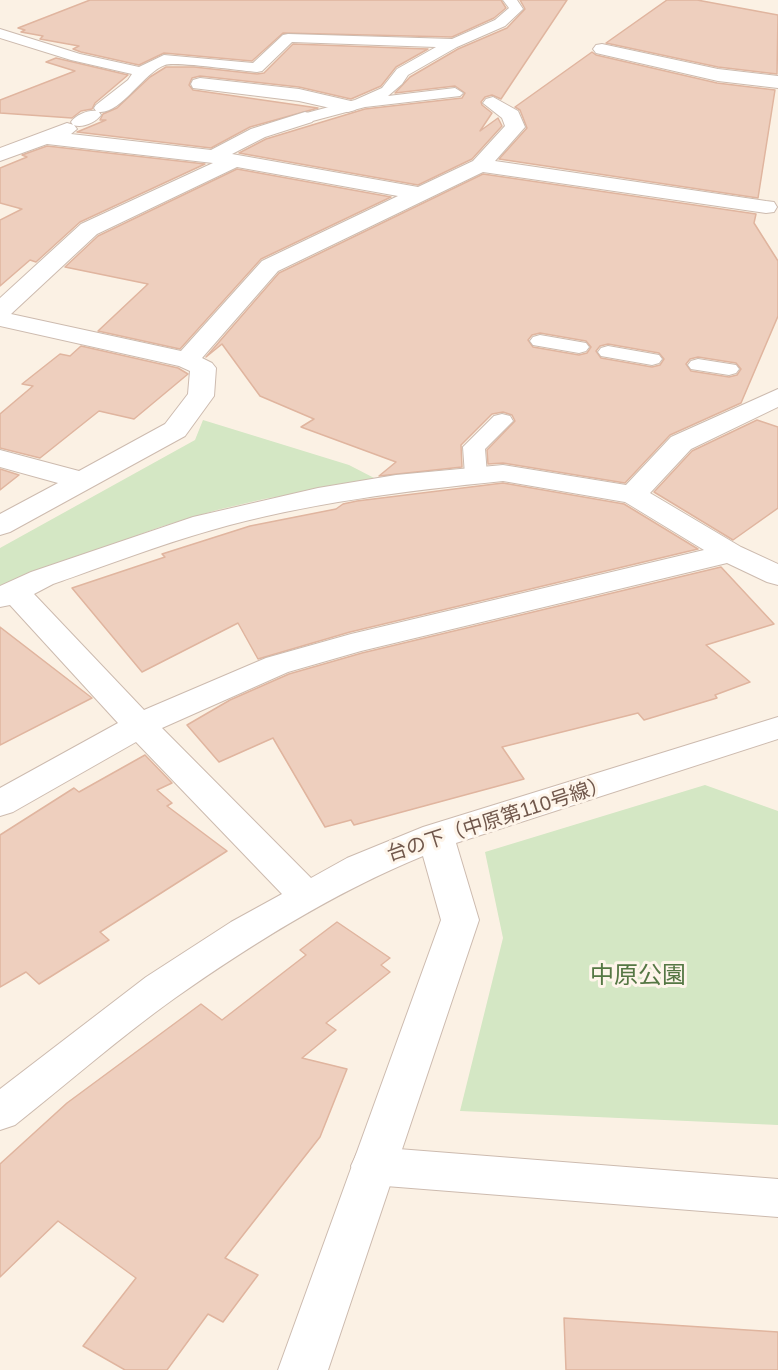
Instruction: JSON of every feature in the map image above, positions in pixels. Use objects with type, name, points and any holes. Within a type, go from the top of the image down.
[{"type":"street","points":[[602,49],[718,75],[778,82]]},
{"type":"street","points":[[200,84],[298,95],[355,105]]},
{"type":"street","points":[[187,360],[270,266],[480,165],[515,127],[511,115],[493,103]]},
{"type":"street","points":[[0,311],[88,229],[222,169],[225,158],[224,149],[267,129],[305,118]]},
{"type":"street","points":[[0,155],[78,122],[225,158],[422,194]]},
{"type":"street","points":[[480,165],[772,215],[778,188]]},
{"type":"street","points":[[0,319],[187,360],[203,368],[201,396],[175,430],[0,526]]},
{"type":"street","points":[[633,495],[681,443],[778,397]]},
{"type":"street","points":[[0,458],[83,482]]},
{"type":"street","points":[[306,896],[140,725],[7,595],[42,578],[203,523],[384,484],[503,473],[633,495],[730,553],[778,576]]},
{"type":"street","points":[[0,804],[140,725],[277,665],[362,641],[730,553]]},
{"type":"street","name":"台の下（中原第110号線）","points":[[0,1113],[160,988],[245,932],[360,867],[436,836],[778,728]]},
{"type":"street","points":[[303,1370],[460,920],[436,836]]},
{"type":"street","points":[[373,1166],[778,1198]]},
{"type":"lane","points":[[355,105],[387,91],[398,81],[402,72],[455,43],[500,24],[516,9],[510,0]]},
{"type":"lane","points":[[0,33],[76,57],[141,72]]},
{"type":"lane","points":[[78,122],[134,83],[141,72],[164,59],[175,58],[257,68],[288,38],[455,43]]},
{"type":"lane","points":[[305,118],[355,105],[455,93]]},
{"type":"lane","points":[[540,341],[579,347]]},
{"type":"lane","points":[[608,352],[652,359]]},
{"type":"lane","points":[[698,365],[729,369]]},
{"type":"lane","points":[[476,475],[474,447],[502,421]]},
{"type":"green space","points":[[203,420],[349,465],[378,480],[264,499],[217,510],[160,527],[0,586],[0,548],[195,440]]},
{"type":"green space","name":"中原公園","points":[[705,785],[778,811],[778,1125],[460,1111],[503,938],[485,852]]},
{"type":"building","points":[[90,0],[501,0],[506,8],[494,18],[452,37],[283,33],[252,61],[164,53],[139,65],[81,52],[73,49],[79,46],[40,39],[43,36],[21,32],[25,30],[18,28]]},
{"type":"building","points":[[520,0],[567,0],[501,99],[492,95],[485,97],[481,102],[492,113],[480,131],[498,118],[502,126],[472,159],[418,185],[239,153],[266,139],[365,109],[462,98],[465,93],[455,86],[395,93],[410,77],[458,49],[507,28],[525,9]]},
{"type":"building","points":[[667,0],[697,0],[778,15],[777,74],[718,67],[606,43]]},
{"type":"building","points":[[293,44],[428,49],[396,67],[381,86],[351,99],[299,87],[200,76],[192,78],[189,85],[193,90],[318,108],[250,127],[211,148],[77,132],[106,120],[100,120],[103,114],[117,108],[150,77],[166,67],[264,73]]},
{"type":"building","points":[[592,52],[596,55],[717,83],[775,90],[758,198],[499,159],[527,128],[520,110],[515,107]]},
{"type":"building","points":[[56,58],[128,75],[95,103],[92,109],[81,111],[72,118],[0,113],[0,100],[75,71],[46,62]]},
{"type":"building","points":[[47,146],[205,164],[80,222],[36,262],[30,260],[0,286],[0,220],[22,209],[0,203],[0,168],[27,157],[22,155]]},
{"type":"building","points":[[237,169],[391,197],[261,259],[180,349],[98,331],[148,284],[65,267],[98,236]]},
{"type":"building","points":[[483,174],[756,214],[754,223],[778,261],[778,316],[741,403],[670,435],[625,483],[503,463],[488,464],[487,450],[515,421],[512,415],[503,412],[492,414],[461,445],[462,467],[379,476],[396,462],[301,427],[314,419],[260,396],[222,344],[206,357],[279,273]],"holes":[[[540,333],[586,341],[591,347],[587,353],[579,355],[533,347],[528,340],[532,335]],[[608,344],[659,353],[664,359],[660,365],[652,367],[601,358],[596,351],[600,346]],[[698,357],[736,363],[741,369],[737,375],[729,377],[691,371],[686,364],[690,359]]]},
{"type":"building","points":[[81,346],[178,368],[188,374],[134,419],[99,411],[40,458],[0,448],[0,414],[33,386],[22,384],[60,354],[70,356]]},
{"type":"building","points":[[757,420],[778,427],[778,508],[733,540],[654,492],[692,451]]},
{"type":"building","points":[[0,469],[19,475],[0,490]]},
{"type":"building","points":[[503,483],[624,504],[698,549],[350,632],[258,659],[238,623],[142,672],[72,588],[165,557],[162,554],[250,526],[336,509],[343,504],[357,501]]},
{"type":"building","points":[[721,567],[774,624],[706,645],[750,682],[715,695],[717,698],[644,720],[638,713],[502,747],[524,779],[354,825],[351,820],[325,827],[273,738],[219,762],[187,725],[230,700],[289,674],[362,653]]},
{"type":"building","points":[[0,627],[92,698],[0,745]]},
{"type":"building","points":[[145,755],[172,783],[157,790],[172,803],[167,806],[227,851],[100,932],[109,940],[39,984],[26,972],[0,987],[0,835],[74,788],[79,792]]},
{"type":"building","points":[[337,922],[390,958],[381,965],[390,972],[326,1023],[336,1030],[302,1058],[347,1069],[320,1137],[225,1258],[258,1275],[223,1322],[208,1314],[167,1370],[125,1370],[83,1346],[136,1278],[58,1221],[0,1277],[0,1164],[67,1103],[201,1004],[222,1020],[306,955],[300,950]]},
{"type":"building","points":[[564,1318],[778,1332],[778,1370],[566,1370]]}]
